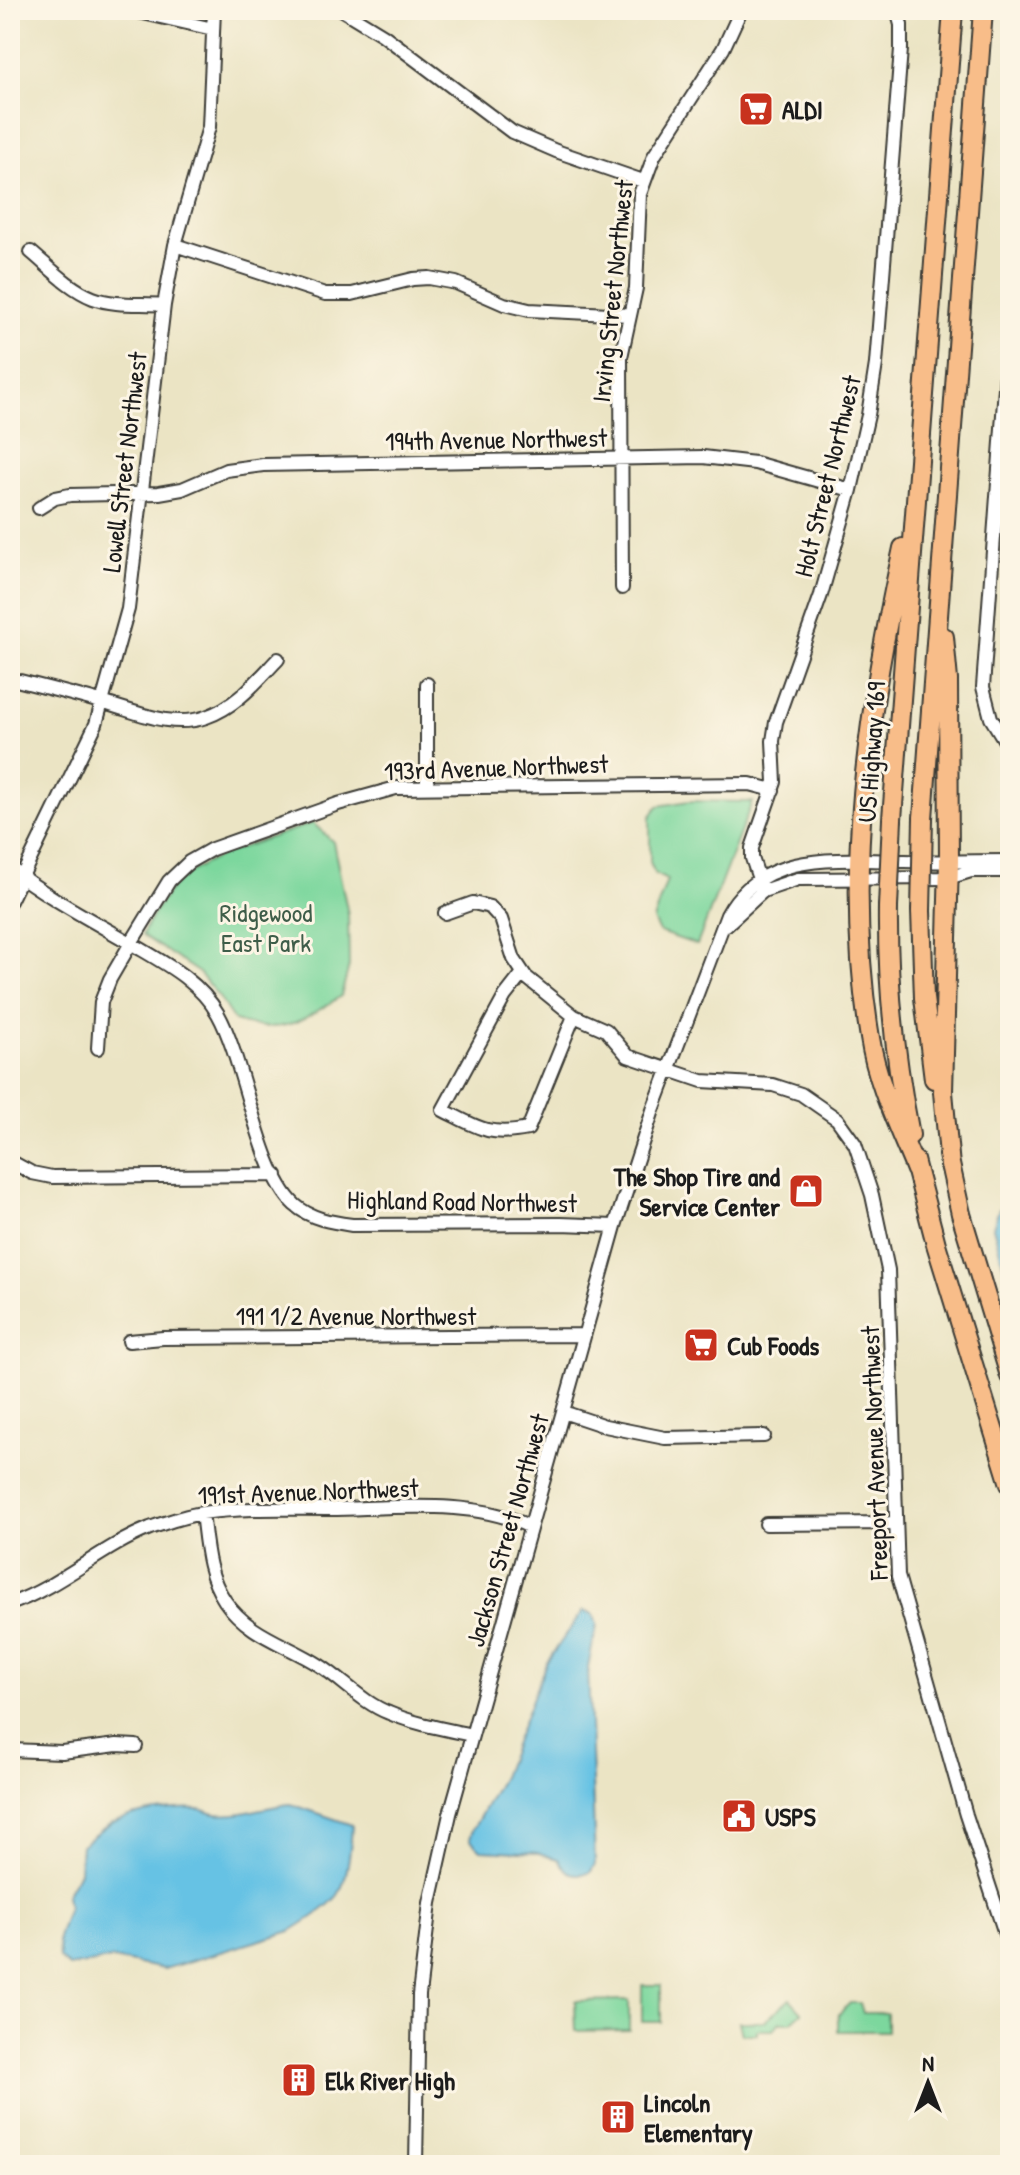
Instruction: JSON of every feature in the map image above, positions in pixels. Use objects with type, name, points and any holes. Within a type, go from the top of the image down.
[{"type":"highway","name":"US Highway 169","points":[[953,10],[892,819],[888,966],[894,1040],[916,1170],[1010,1484]]},
{"type":"highway","points":[[983,10],[923,818],[921,911],[927,1025],[950,1166],[961,1214],[1010,1376]]},
{"type":"highway","points":[[916,1170],[886,1096],[870,1039],[858,869],[870,725],[886,625],[918,483]]},
{"type":"highway","points":[[940,577],[948,680],[949,870],[943,1092],[950,1166]]},
{"type":"street","points":[[130,10],[213,29]]},
{"type":"street","name":"Lowell Street Northwest","points":[[10,901],[83,755],[103,703],[128,609],[164,305],[175,245],[209,127],[214,10]]},
{"type":"street","points":[[342,10],[383,35],[512,132],[643,181]]},
{"type":"street","name":"Irving Street Northwest","points":[[622,588],[621,357],[637,273],[638,208],[643,181],[654,156],[723,49],[741,10]]},
{"type":"street","name":"Holt Street Northwest","points":[[761,885],[752,848],[773,790],[776,722],[821,595],[851,490],[876,364],[901,49],[901,25],[897,10]]},
{"type":"street","points":[[175,245],[325,294],[352,294],[427,278],[456,283],[504,304],[529,310],[630,315]]},
{"type":"street","points":[[31,252],[75,288],[93,298],[164,305]]},
{"type":"street","points":[[1010,319],[983,687],[991,718],[1010,749]]},
{"type":"street","name":"194th Avenue Northwest","points":[[39,508],[55,498],[70,495],[142,494],[182,489],[226,470],[263,465],[703,457],[738,460],[851,490]]},
{"type":"street","points":[[20,681],[156,718],[195,720],[232,703],[278,659]]},
{"type":"street","points":[[427,684],[427,786]]},
{"type":"street","name":"193rd Avenue Northwest","points":[[98,1048],[101,1002],[110,979],[169,881],[200,855],[367,794],[396,788],[750,784],[773,790]]},
{"type":"street","name":"Jackson Street Northwest","points":[[416,2165],[417,2019],[424,1949],[439,1859],[615,1226],[637,1156],[674,1071],[727,915],[735,902],[795,864],[819,861],[885,878],[949,870]]},
{"type":"street","name":"Jackson Street Northwest","points":[[858,869],[886,861],[949,870]]},
{"type":"street","points":[[949,870],[1010,861]]},
{"type":"street","name":"Highland Road Northwest","points":[[10,868],[198,988],[217,1011],[230,1040],[276,1175],[285,1192],[302,1210],[314,1217],[338,1223],[615,1226]]},
{"type":"street","points":[[949,870],[1010,871]]},
{"type":"street","points":[[445,913],[473,903],[490,907],[501,919],[514,959],[523,973],[505,996],[443,1110],[484,1131],[504,1134],[528,1129],[574,1016]]},
{"type":"street","name":"Freeport Avenue Northwest","points":[[523,973],[574,1016],[606,1030],[628,1056],[702,1081],[773,1085],[801,1094],[814,1100],[837,1119],[855,1144],[872,1195],[888,1270],[896,1565],[901,1592],[966,1815],[1010,1949]]},
{"type":"street","points":[[13,1163],[42,1176],[65,1178],[276,1175]]},
{"type":"street","name":"191 1/2 Avenue Northwest","points":[[129,1341],[584,1335]]},
{"type":"street","points":[[563,1412],[605,1426],[665,1438],[764,1436]]},
{"type":"street","name":"191st Avenue Northwest","points":[[10,1604],[51,1586],[105,1551],[148,1529],[202,1513],[458,1509],[504,1516],[530,1527]]},
{"type":"street","points":[[202,1513],[210,1566],[217,1588],[231,1610],[249,1627],[317,1664],[376,1708],[402,1718],[472,1735]]},
{"type":"street","points":[[766,1524],[895,1523]]},
{"type":"street","points":[[10,1750],[62,1752],[117,1745],[136,1746]]},
{"type":"green space","points":[[689,801],[752,802],[697,945],[659,932],[653,920],[667,880],[655,874],[650,862],[650,817],[658,806]]},
{"type":"green space","name":"Ridgewood East Park","points":[[313,823],[333,842],[348,914],[349,966],[341,996],[302,1019],[279,1027],[234,1021],[199,973],[142,935],[166,895],[188,873],[241,848]]},
{"type":"green space","points":[[642,1985],[661,1985],[661,2022],[642,2022]]},
{"type":"green space","points":[[790,1999],[802,2012],[791,2022],[780,2022],[773,2030],[757,2030],[757,2034],[742,2034],[739,2022],[764,2022]]},
{"type":"green space","points":[[629,2000],[629,2030],[576,2031],[575,2001]]},
{"type":"green space","points":[[850,2003],[860,2003],[863,2013],[887,2013],[887,2031],[838,2031],[838,2015]]},
{"type":"water","points":[[999,1209],[1010,1210],[1010,1288],[993,1227]]},
{"type":"water","points":[[583,1611],[593,1614],[597,1624],[588,1667],[595,1864],[590,1873],[579,1874],[568,1871],[558,1859],[539,1853],[481,1850],[470,1839],[502,1777],[546,1663]]},
{"type":"water","points":[[291,1804],[352,1825],[348,1861],[338,1895],[303,1924],[291,1931],[164,1969],[113,1959],[69,1967],[59,1958],[58,1938],[68,1907],[66,1895],[79,1872],[81,1845],[104,1828],[122,1819],[154,1811],[199,1809],[226,1815]]},
{"type":"place","name":"ALDI","points":[[756,109]]},
{"type":"place","name":"The Shop Tire and Service Center","points":[[806,1191]]},
{"type":"place","name":"Cub Foods","points":[[701,1345]]},
{"type":"place","name":"USPS","points":[[739,1816]]},
{"type":"place","name":"Elk River High","points":[[299,2080]]},
{"type":"place","name":"Lincoln Elementary","points":[[618,2117]]}]
